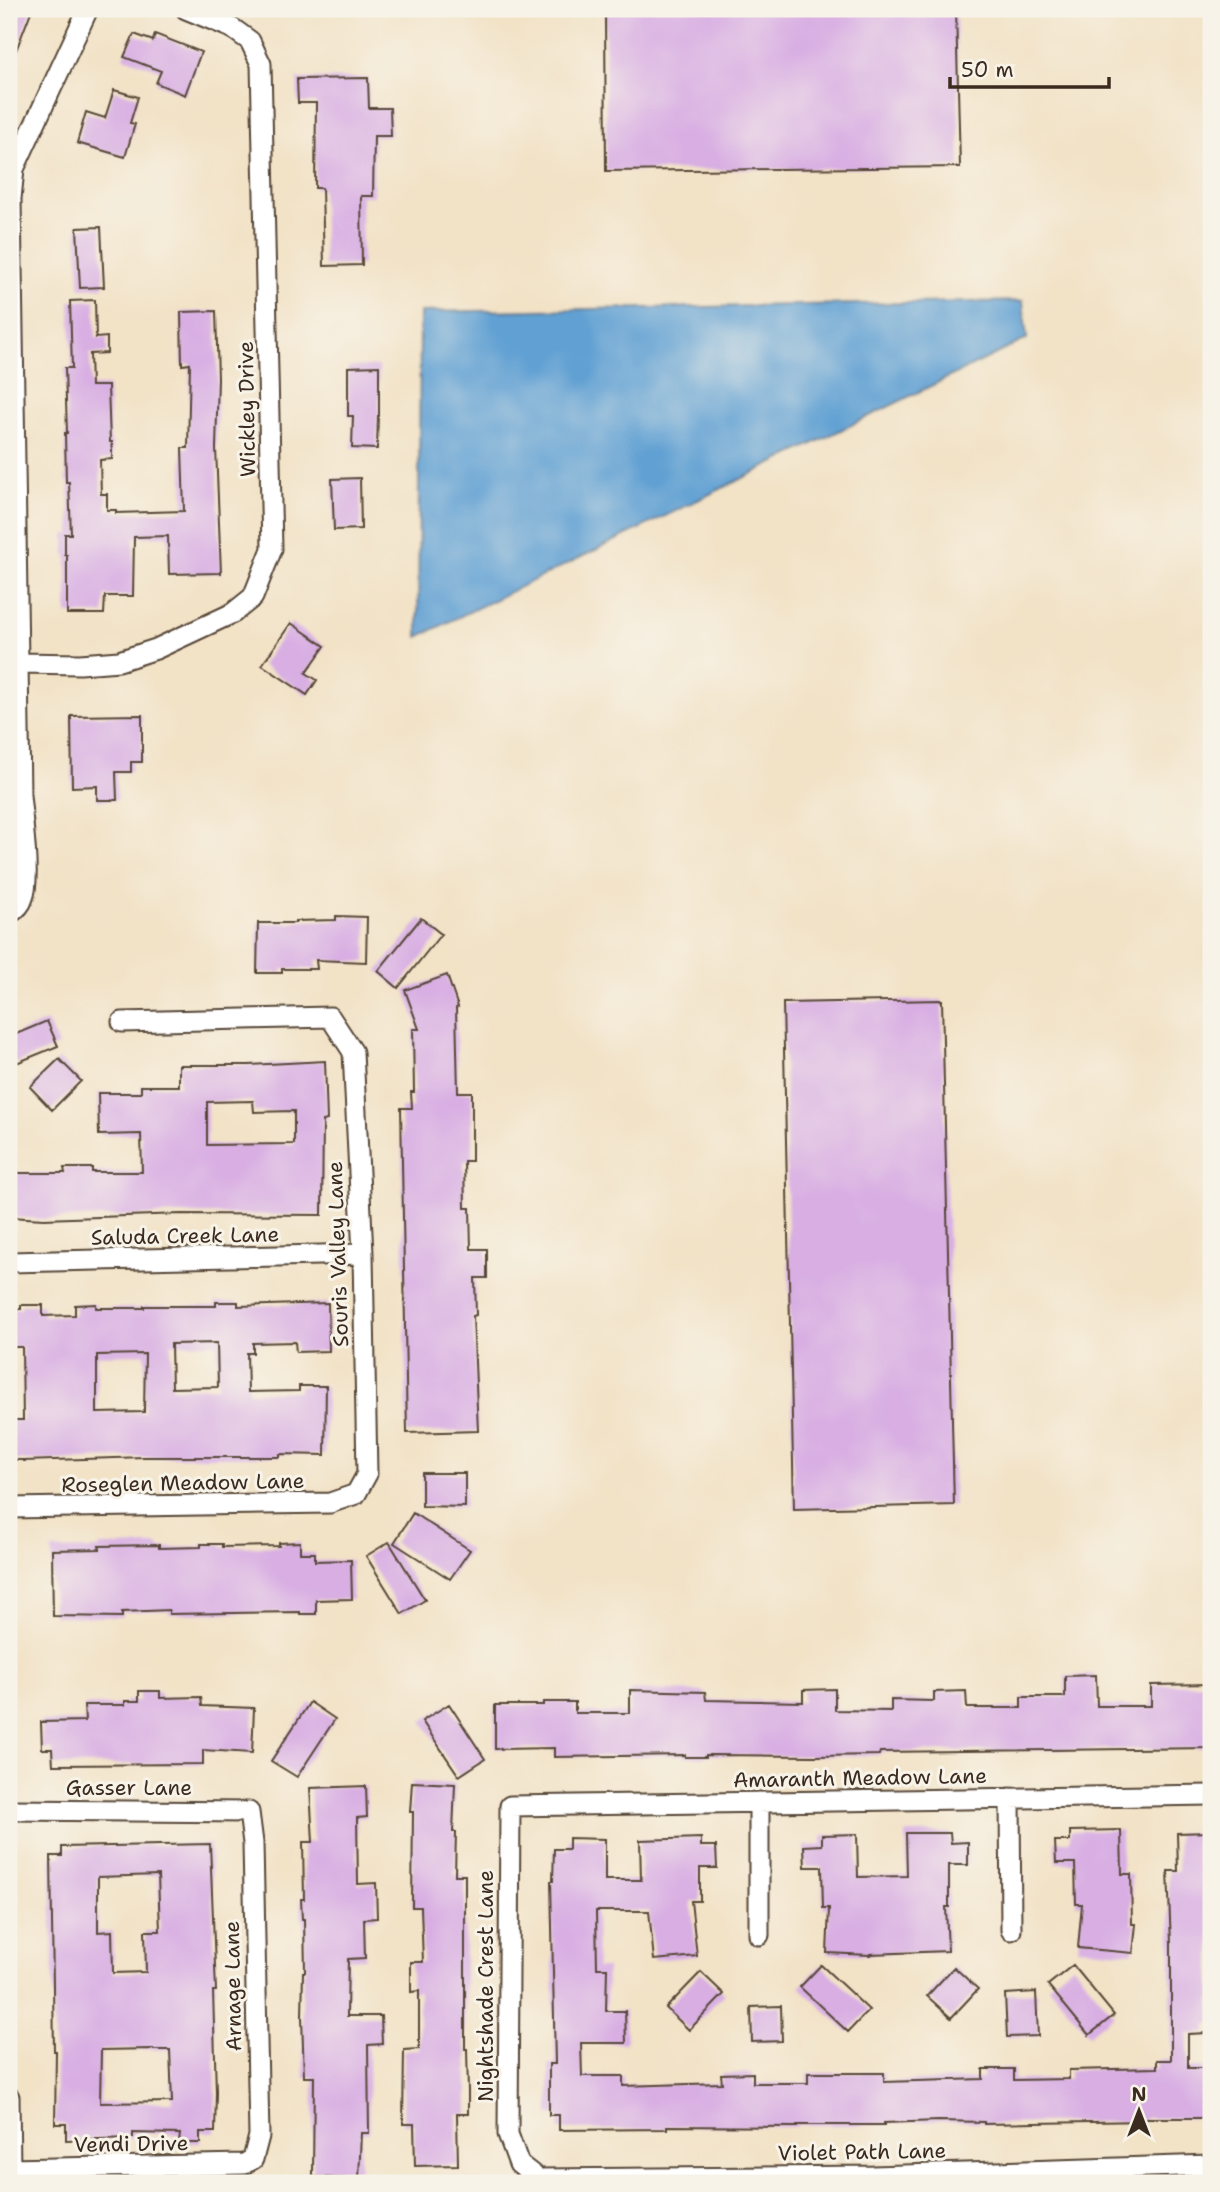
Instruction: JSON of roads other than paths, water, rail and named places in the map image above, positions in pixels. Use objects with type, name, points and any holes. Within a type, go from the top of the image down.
[{"type":"street","points":[[9,914],[13,913],[23,899],[26,881],[20,795],[11,200],[14,169],[88,9]]},
{"type":"street","name":"Wickley Drive","points":[[18,663],[79,664],[120,661],[156,649],[233,613],[253,597],[272,549],[261,64],[250,41],[232,28],[186,9]]},
{"type":"street","name":"Souris Valley Lane","points":[[122,1022],[330,1017],[353,1052],[363,1254],[367,1474],[356,1494]]},
{"type":"street","name":"Saluda Creek Lane","points":[[9,1262],[363,1254]]},
{"type":"street","name":"Roseglen Meadow Lane","points":[[9,1508],[330,1503],[356,1494]]},
{"type":"street","name":"Amaranth Meadow Lane","points":[[510,1806],[1211,1795]]},
{"type":"street","points":[[1010,1798],[1011,1930]]},
{"type":"street","points":[[760,1802],[760,1935]]},
{"type":"street","name":"Nightshade Crest Lane","points":[[510,1806],[508,2134],[519,2164]]},
{"type":"street","name":"Gasser Lane","points":[[9,1810],[249,1812]]},
{"type":"street","name":"Arnage Lane","points":[[249,1812],[253,1843],[259,2136],[253,2159]]},
{"type":"street","points":[[9,2097],[9,2169]]},
{"type":"street","name":"Vendi Drive","points":[[9,2169],[244,2164],[253,2159]]},
{"type":"street","name":"Violet Path Lane","points":[[519,2164],[538,2179],[873,2180],[1211,2165]]},
{"type":"water","points":[[1023,301],[1027,339],[418,637],[420,312]]}]
